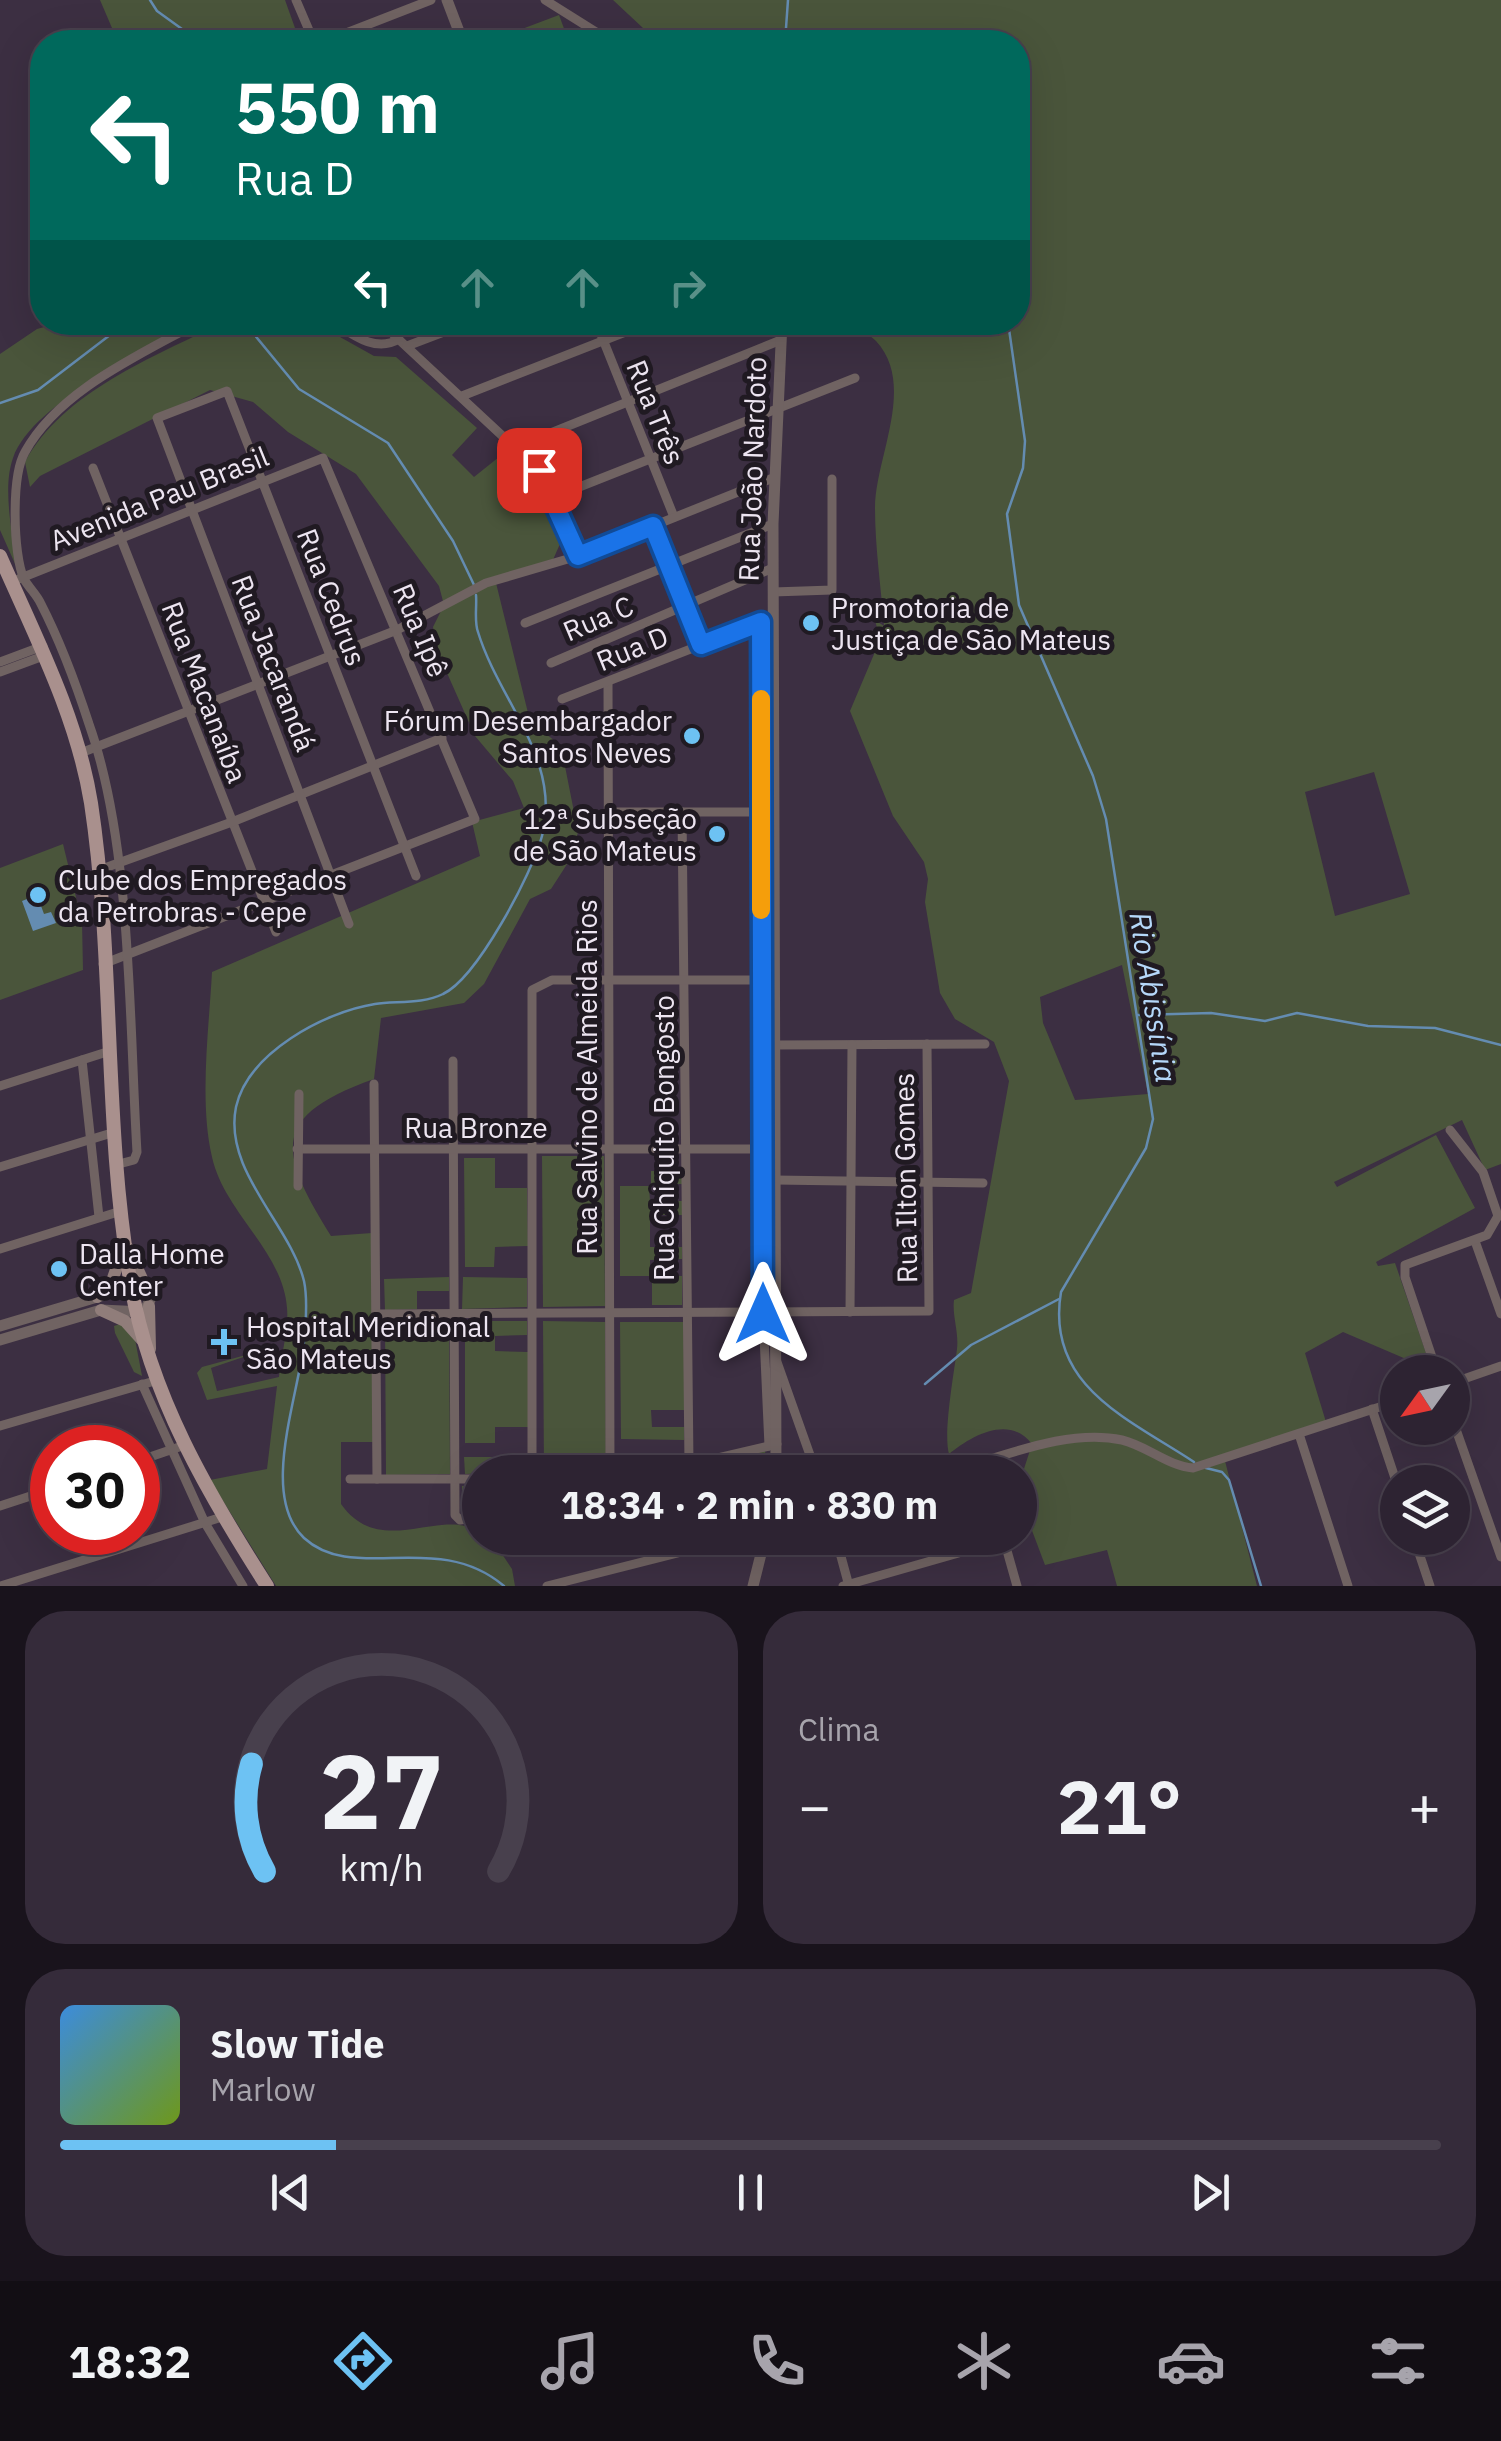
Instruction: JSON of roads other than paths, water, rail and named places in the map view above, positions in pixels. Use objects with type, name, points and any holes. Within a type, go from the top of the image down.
[{"type":"main road","points":[[0,556],[17,579],[44,650],[90,800],[99,870],[124,1241],[131,1287],[145,1304]]},
{"type":"main road","points":[[124,1241],[118,1271],[99,1303],[125,1321],[150,1352]]},
{"type":"main road","points":[[124,1241],[145,1304],[150,1352],[158,1380],[185,1446],[222,1517],[267,1586]]},
{"type":"street","points":[[296,0],[309,30]]},
{"type":"street","points":[[354,30],[432,0]]},
{"type":"street","points":[[446,0],[459,30]]},
{"type":"street","points":[[545,0],[593,30]]},
{"type":"street","points":[[119,1164],[134,1160],[137,1152],[118,863],[96,747],[41,603],[17,579],[15,510],[24,454],[59,413],[112,370],[175,335]]},
{"type":"street","points":[[358,335],[388,346],[426,335]]},
{"type":"street","points":[[395,335],[539,470],[578,556]]},
{"type":"street","name":"Rua Três","points":[[601,335],[674,518]]},
{"type":"street","points":[[462,396],[618,335]]},
{"type":"street","name":"Rua João Nardoto","points":[[774,1455],[776,1360],[770,1314],[775,1180],[769,1149],[774,1045],[768,980],[767,619],[773,592],[773,478],[781,335]]},
{"type":"street","points":[[516,447],[781,340]]},
{"type":"street","points":[[554,497],[855,378]]},
{"type":"street","name":"Rua Cedrus","points":[[156,418],[227,390],[416,876]]},
{"type":"street","name":"Rua Jacarandá","points":[[156,418],[349,924]]},
{"type":"street","name":"Avenida Pau Brasil","points":[[17,579],[324,458]]},
{"type":"street","name":"Rua Ipê","points":[[324,458],[475,819],[405,846]]},
{"type":"street","name":"Rua Macanaíba","points":[[94,468],[276,932]]},
{"type":"street","points":[[78,754],[397,630],[486,583],[578,556],[773,478]]},
{"type":"street","points":[[773,592],[832,590],[832,480]]},
{"type":"street","points":[[525,623],[772,524]]},
{"type":"street","points":[[653,526],[701,645]]},
{"type":"street","name":"Rua C","points":[[551,663],[773,568]]},
{"type":"street","name":"Rua D","points":[[562,700],[767,619]]},
{"type":"street","points":[[0,662],[44,650]]},
{"type":"street","points":[[0,672],[44,650]]},
{"type":"street","name":"Rua Salvino de Almeida Rios","points":[[608,682],[610,1455]]},
{"type":"street","points":[[99,870],[442,738]]},
{"type":"street","points":[[609,812],[766,812]]},
{"type":"street","name":"Rua Chiquito Bongosto","points":[[682,812],[688,1455]]},
{"type":"street","points":[[103,964],[405,846]]},
{"type":"street","points":[[532,1455],[530,997],[537,985],[552,980],[768,980],[773,1445],[728,1455]]},
{"type":"street","name":"Rua Ilton Gomes","points":[[850,1312],[929,1310],[926,1044]]},
{"type":"street","points":[[774,1045],[985,1044]]},
{"type":"street","points":[[376,1314],[850,1312],[852,1045]]},
{"type":"street","points":[[0,1086],[110,1051]]},
{"type":"street","points":[[82,1060],[99,1218]]},
{"type":"street","points":[[453,1061],[454,1514],[462,1520]]},
{"type":"street","points":[[374,1084],[377,1479]]},
{"type":"street","points":[[298,1094],[298,1186]]},
{"type":"street","points":[[1431,1355],[1404,1277],[1405,1266],[1413,1259],[1475,1240],[1497,1223],[1497,1192],[1450,1130]]},
{"type":"street","points":[[0,1167],[116,1132]]},
{"type":"street","name":"Rua Bronze","points":[[297,1149],[769,1149]]},
{"type":"street","points":[[775,1180],[983,1182]]},
{"type":"street","points":[[0,1249],[121,1211]]},
{"type":"street","points":[[1475,1240],[1501,1314]]},
{"type":"street","points":[[0,1340],[131,1287],[145,1304]]},
{"type":"street","points":[[0,1326],[99,1303],[145,1304]]},
{"type":"street","points":[[776,1360],[810,1455]]},
{"type":"street","points":[[1470,1376],[1501,1366]]},
{"type":"street","points":[[0,1426],[158,1380]]},
{"type":"street","points":[[142,1384],[206,1524],[244,1586]]},
{"type":"street","points":[[1009,1455],[1052,1443],[1100,1437],[1119,1440],[1184,1467],[1199,1467],[1380,1407]]},
{"type":"street","points":[[1372,1409],[1390,1465]]},
{"type":"street","points":[[1299,1434],[1348,1586]]},
{"type":"street","points":[[1462,1445],[1501,1557]]},
{"type":"street","points":[[160,1453],[185,1446]]},
{"type":"street","points":[[350,1480],[462,1478]]},
{"type":"street","points":[[0,1506],[30,1496]]},
{"type":"street","points":[[1,1586],[222,1517]]},
{"type":"street","points":[[840,1555],[847,1585],[1004,1540],[1017,1586]]},
{"type":"street","points":[[548,1586],[670,1555]]},
{"type":"street","points":[[753,1586],[761,1555]]},
{"type":"street","points":[[1420,1555],[1430,1586]]},
{"type":"water","points":[[37,895],[44,914],[51,912],[56,923],[33,931],[22,901]]},
{"type":"waterway","points":[[150,0],[157,11],[183,30]]},
{"type":"waterway","name":"Rio Abissínia","points":[[786,30],[788,0]]},
{"type":"waterway","points":[[0,403],[38,390],[110,335]]},
{"type":"waterway","points":[[255,335],[299,389],[388,443],[453,541],[475,587]]},
{"type":"waterway","name":"Rio Abissínia","points":[[1010,335],[1025,441],[1023,468],[1007,514],[1019,605],[1093,776],[1106,819],[1153,1119],[1146,1148],[1061,1292],[1059,1325],[1066,1352],[1079,1376],[1097,1396],[1194,1462]]},
{"type":"waterway","points":[[476,595],[478,632],[536,756],[543,782],[546,808],[542,836],[527,874],[487,947],[457,984],[427,999],[375,1004],[333,1016],[291,1038],[256,1069],[243,1087],[236,1107],[235,1131],[248,1175],[286,1239],[304,1281],[304,1341],[283,1471],[284,1497],[291,1519],[304,1538],[324,1551],[347,1557],[452,1561],[478,1569],[504,1586]]},
{"type":"waterway","points":[[1138,1015],[1211,1013],[1265,1021],[1297,1013],[1368,1026],[1435,1028],[1501,1045]]},
{"type":"waterway","points":[[925,1384],[971,1345],[1059,1299]]},
{"type":"waterway","name":"Rio Abissínia","points":[[1206,1468],[1222,1472],[1229,1480],[1261,1586]]},
{"type":"place","name":"Promotoria de Justiça de São Mateus","points":[[811,623]]},
{"type":"place","name":"Fórum Desembargador Santos Neves","points":[[692,736]]},
{"type":"place","name":"12ª Subseção de São Mateus","points":[[717,834]]},
{"type":"place","name":"Clube dos Empregados da Petrobras - Cepe","points":[[38,895]]},
{"type":"place","name":"Dalla Home Center","points":[[59,1269]]},
{"type":"place","name":"Hospital Meridional São Mateus","points":[[224,1342]]}]
